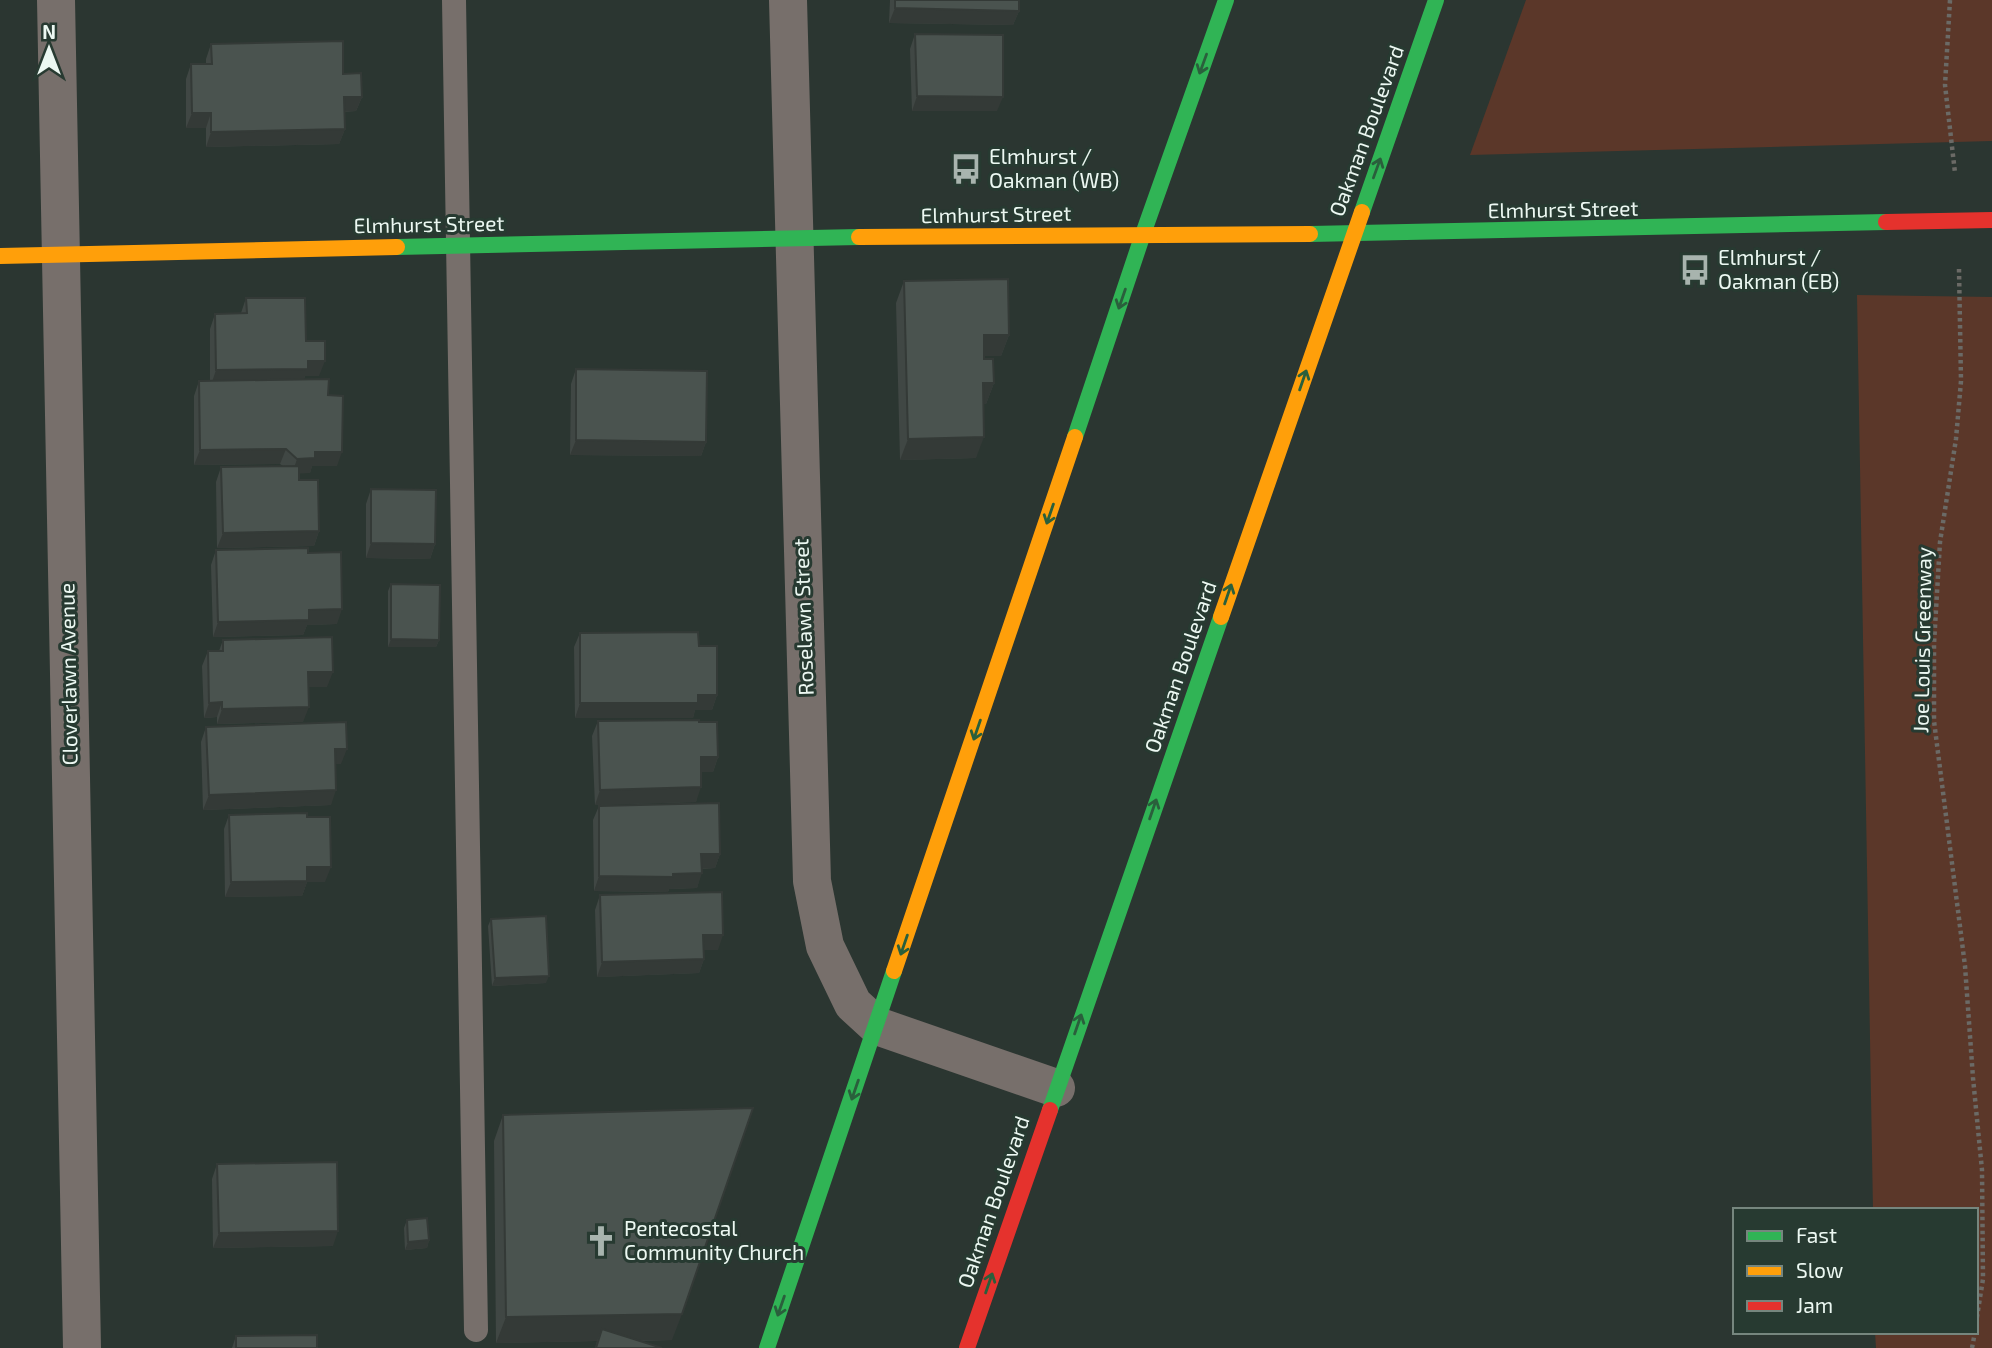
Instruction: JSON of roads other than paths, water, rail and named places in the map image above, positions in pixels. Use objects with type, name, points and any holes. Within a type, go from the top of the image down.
[{"type":"street","name":"Cloverlawn Avenue","points":[[56,0],[82,1348]]},
{"type":"street","name":"Roselawn Street","points":[[789,0],[793,238],[812,881],[825,946],[853,1004],[877,1026],[1056,1088]]},
{"type":"street","points":[[766,1348],[1143,234],[1226,0]]},
{"type":"street","name":"Oakman Boulevard","points":[[967,1348],[1436,0]]},
{"type":"street","name":"Elmhurst Street","points":[[0,256],[793,238],[1614,230],[1992,220]]},
{"type":"lane","points":[[454,0],[476,1330]]},
{"type":"place","name":"Elmhurst / Oakman (WB)","points":[[966,169]]},
{"type":"place","name":"Elmhurst / Oakman (EB)","points":[[1695,270]]},
{"type":"place","name":"Pentecostal Community Church","points":[[601,1241]]}]
